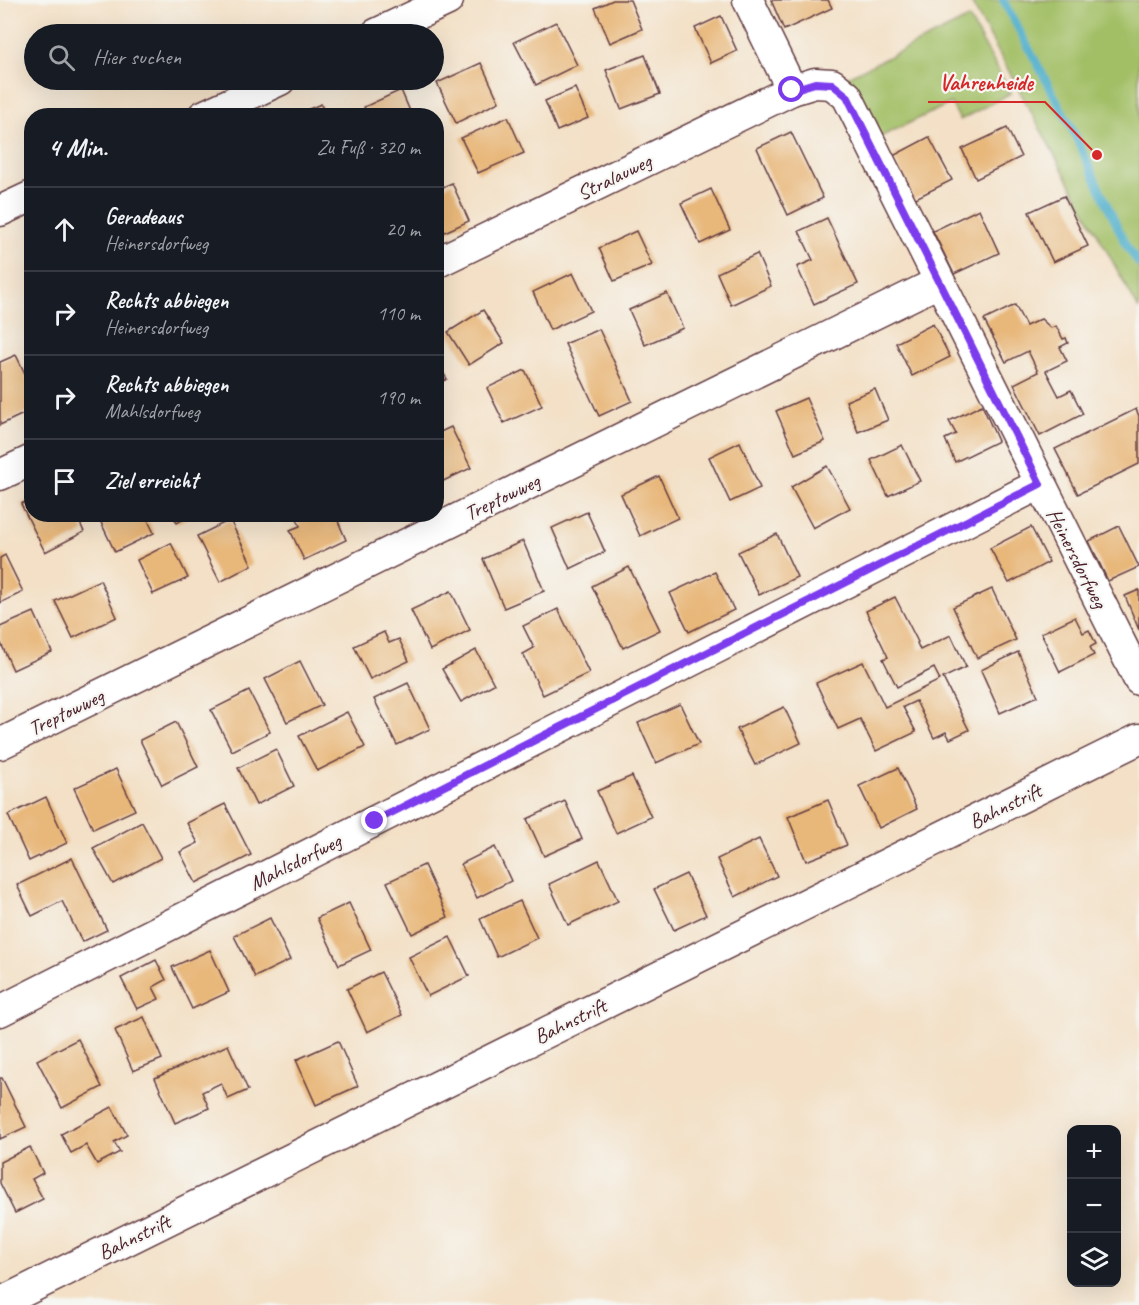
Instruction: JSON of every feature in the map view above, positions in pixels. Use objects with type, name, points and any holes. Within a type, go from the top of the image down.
[{"type":"street","points":[[397,24],[448,0]]},
{"type":"street","points":[[748,0],[792,90]]},
{"type":"street","name":"Heinersdorfweg","points":[[792,90],[815,83],[832,84],[847,96],[1139,680]]},
{"type":"street","points":[[220,108],[259,90]]},
{"type":"street","name":"Stralauweg","points":[[444,259],[792,90]]},
{"type":"street","points":[[0,211],[24,200]]},
{"type":"street","name":"Treptowweg","points":[[0,744],[939,282]]},
{"type":"street","points":[[0,475],[24,464]]},
{"type":"street","name":"Mahlsdorfweg","points":[[0,1011],[1040,484]]},
{"type":"street","name":"Bahnstrift","points":[[0,1303],[1139,739]]},
{"type":"green space","points":[[970,0],[1139,0],[1139,310]]},
{"type":"green space","points":[[969,18],[1011,93],[960,120],[951,103],[878,138],[847,77]]},
{"type":"building","points":[[613,0],[630,0],[642,29],[610,43],[595,8]]},
{"type":"building","points":[[771,0],[828,0],[832,8],[784,30]]},
{"type":"building","points":[[721,16],[737,51],[711,63],[695,28]]},
{"type":"building","points":[[556,22],[577,65],[536,85],[514,42]]},
{"type":"building","points":[[645,55],[660,94],[621,109],[606,70]]},
{"type":"building","points":[[481,63],[499,102],[456,123],[440,90],[444,90],[444,80]]},
{"type":"building","points":[[575,88],[588,118],[557,131],[545,101]]},
{"type":"building","points":[[401,90],[409,108],[364,108]]},
{"type":"building","points":[[508,117],[524,153],[478,173],[461,138]]},
{"type":"building","points":[[1007,128],[1021,157],[976,179],[962,149]]},
{"type":"building","points":[[791,132],[823,198],[788,215],[757,148]]},
{"type":"building","points":[[929,137],[952,180],[914,199],[893,156]]},
{"type":"building","points":[[452,183],[469,221],[444,232],[444,186]]},
{"type":"building","points":[[711,189],[730,230],[700,244],[681,203]]},
{"type":"building","points":[[1064,196],[1088,246],[1053,262],[1029,212]]},
{"type":"building","points":[[979,209],[999,253],[954,274],[933,231]]},
{"type":"building","points":[[827,218],[858,284],[814,304],[797,267],[813,260],[799,231]]},
{"type":"building","points":[[636,231],[652,265],[614,281],[599,248]]},
{"type":"building","points":[[757,254],[771,286],[731,305],[717,273]]},
{"type":"building","points":[[573,273],[591,311],[550,330],[533,292]]},
{"type":"building","points":[[667,293],[683,328],[645,345],[629,310]]},
{"type":"building","points":[[1015,305],[1026,326],[1041,319],[1051,328],[1056,326],[1063,339],[1066,338],[1068,343],[1060,347],[1067,361],[1046,371],[1059,396],[1071,390],[1083,414],[1040,436],[1014,384],[1038,372],[1028,351],[1006,362],[984,320]]},
{"type":"building","points":[[483,310],[504,343],[469,365],[448,332]]},
{"type":"building","points":[[933,324],[950,357],[912,376],[896,343]]},
{"type":"building","points":[[599,329],[632,401],[599,416],[565,344]]},
{"type":"building","points":[[16,355],[24,372],[24,414],[0,425],[0,362]]},
{"type":"building","points":[[525,370],[542,406],[504,423],[487,388]]},
{"type":"building","points":[[875,389],[888,420],[858,432],[846,401]]},
{"type":"building","points":[[806,398],[825,441],[795,454],[776,411]]},
{"type":"building","points":[[982,405],[998,441],[955,462],[945,439],[956,434],[949,421]]},
{"type":"building","points":[[1136,409],[1139,416],[1139,464],[1078,494],[1055,449]]},
{"type":"building","points":[[451,427],[471,468],[444,481],[444,430]]},
{"type":"building","points":[[740,442],[760,488],[730,502],[709,457]]},
{"type":"building","points":[[902,445],[920,481],[888,496],[871,460]]},
{"type":"building","points":[[827,466],[850,508],[813,528],[791,487]]},
{"type":"building","points":[[659,476],[678,518],[640,536],[621,494]]},
{"type":"building","points":[[587,512],[605,552],[570,569],[552,528]]},
{"type":"building","points":[[30,522],[80,522],[84,532],[45,552]]},
{"type":"building","points":[[101,522],[149,522],[154,533],[115,552]]},
{"type":"building","points":[[226,522],[231,522],[252,565],[220,582],[197,536]]},
{"type":"building","points":[[298,522],[338,522],[346,540],[304,560],[290,530],[300,526]]},
{"type":"building","points":[[1119,526],[1139,567],[1108,581],[1089,541]]},
{"type":"building","points":[[1031,527],[1049,562],[1009,583],[990,548]]},
{"type":"building","points":[[777,534],[797,577],[759,595],[738,552]]},
{"type":"building","points":[[523,541],[544,591],[504,608],[483,559]]},
{"type":"building","points":[[171,543],[188,578],[153,594],[137,560]]},
{"type":"building","points":[[5,555],[23,592],[0,603],[0,558]]},
{"type":"building","points":[[629,567],[660,630],[623,648],[592,586]]},
{"type":"building","points":[[715,572],[734,610],[689,632],[670,593]]},
{"type":"building","points":[[100,580],[117,617],[73,638],[55,601]]},
{"type":"building","points":[[992,589],[1016,640],[977,658],[953,607]]},
{"type":"building","points":[[1139,590],[1139,630],[1125,596]]},
{"type":"building","points":[[451,591],[470,630],[430,650],[411,610]]},
{"type":"building","points":[[895,597],[920,650],[951,635],[966,667],[943,678],[969,730],[950,739],[946,732],[934,738],[916,701],[903,707],[916,732],[876,751],[860,719],[838,729],[816,683],[863,662],[885,707],[940,680],[934,668],[897,687],[883,659],[888,657],[866,611]]},
{"type":"building","points":[[558,609],[589,673],[543,695],[523,654],[534,648],[523,626]]},
{"type":"building","points":[[34,612],[52,652],[13,670],[0,641],[0,627]]},
{"type":"building","points":[[1075,617],[1083,633],[1089,630],[1096,644],[1090,647],[1094,655],[1060,672],[1041,633]]},
{"type":"building","points":[[384,632],[389,643],[399,639],[409,661],[370,679],[354,646]]},
{"type":"building","points":[[476,650],[494,684],[461,702],[442,669]]},
{"type":"building","points":[[1018,652],[1038,696],[1000,713],[981,670]]},
{"type":"building","points":[[300,661],[322,705],[287,722],[265,679]]},
{"type":"building","points":[[408,683],[430,729],[397,745],[374,699]]},
{"type":"building","points":[[249,691],[270,732],[232,751],[211,710]]},
{"type":"building","points":[[680,704],[699,744],[656,763],[638,723]]},
{"type":"building","points":[[784,707],[801,743],[755,765],[737,729]]},
{"type":"building","points":[[347,712],[365,747],[317,771],[299,736]]},
{"type":"building","points":[[176,722],[198,767],[162,785],[140,740]]},
{"type":"building","points":[[276,749],[294,786],[256,805],[238,768]]},
{"type":"building","points":[[898,768],[917,809],[879,828],[859,786]]},
{"type":"building","points":[[116,769],[135,810],[93,829],[74,788]]},
{"type":"building","points":[[632,776],[651,817],[616,833],[597,791]]},
{"type":"building","points":[[46,797],[67,843],[29,861],[8,815]]},
{"type":"building","points":[[828,800],[847,845],[806,861],[788,817]]},
{"type":"building","points":[[565,801],[582,839],[544,856],[527,819]]},
{"type":"building","points":[[225,804],[251,855],[196,883],[180,852],[198,843],[187,823]]},
{"type":"building","points":[[142,822],[161,858],[113,884],[93,848]]},
{"type":"building","points":[[759,839],[777,876],[735,897],[717,859]]},
{"type":"building","points":[[495,847],[511,881],[477,898],[461,864]]},
{"type":"building","points":[[72,858],[107,930],[82,942],[62,901],[32,916],[17,885]]},
{"type":"building","points":[[599,860],[618,901],[568,925],[549,884]]},
{"type":"building","points":[[424,865],[448,917],[412,934],[387,882]]},
{"type":"building","points":[[686,874],[706,915],[674,930],[654,889]]},
{"type":"building","points":[[520,901],[537,938],[497,957],[480,919]]},
{"type":"building","points":[[349,903],[371,950],[339,965],[317,918]]},
{"type":"building","points":[[270,918],[290,960],[255,977],[234,936]]},
{"type":"building","points":[[450,937],[469,976],[428,996],[409,957]]},
{"type":"building","points":[[210,950],[229,992],[192,1009],[172,967]]},
{"type":"building","points":[[156,960],[166,980],[153,987],[159,999],[137,1009],[121,978]]},
{"type":"building","points":[[381,972],[402,1015],[367,1032],[347,989]]},
{"type":"building","points":[[144,1017],[162,1059],[133,1071],[115,1030]]},
{"type":"building","points":[[78,1039],[102,1087],[62,1108],[37,1060]]},
{"type":"building","points":[[338,1041],[358,1086],[316,1105],[296,1060]]},
{"type":"building","points":[[228,1045],[248,1090],[228,1099],[221,1083],[202,1092],[209,1108],[175,1123],[155,1078]]},
{"type":"building","points":[[0,1078],[26,1127],[0,1139]]},
{"type":"building","points":[[112,1107],[127,1135],[114,1142],[120,1152],[97,1164],[86,1145],[71,1153],[61,1134]]},
{"type":"building","points":[[30,1147],[43,1173],[32,1179],[43,1199],[15,1213],[0,1183],[0,1162]]},
{"type":"waterway","points":[[1003,0],[1070,125],[1126,245],[1139,264]]},
{"type":"place","name":"Vahrenheide","points":[[1097,155]]},
{"type":"route","points":[[375,821],[1040,484],[847,96],[832,84],[815,83],[792,90]]}]
